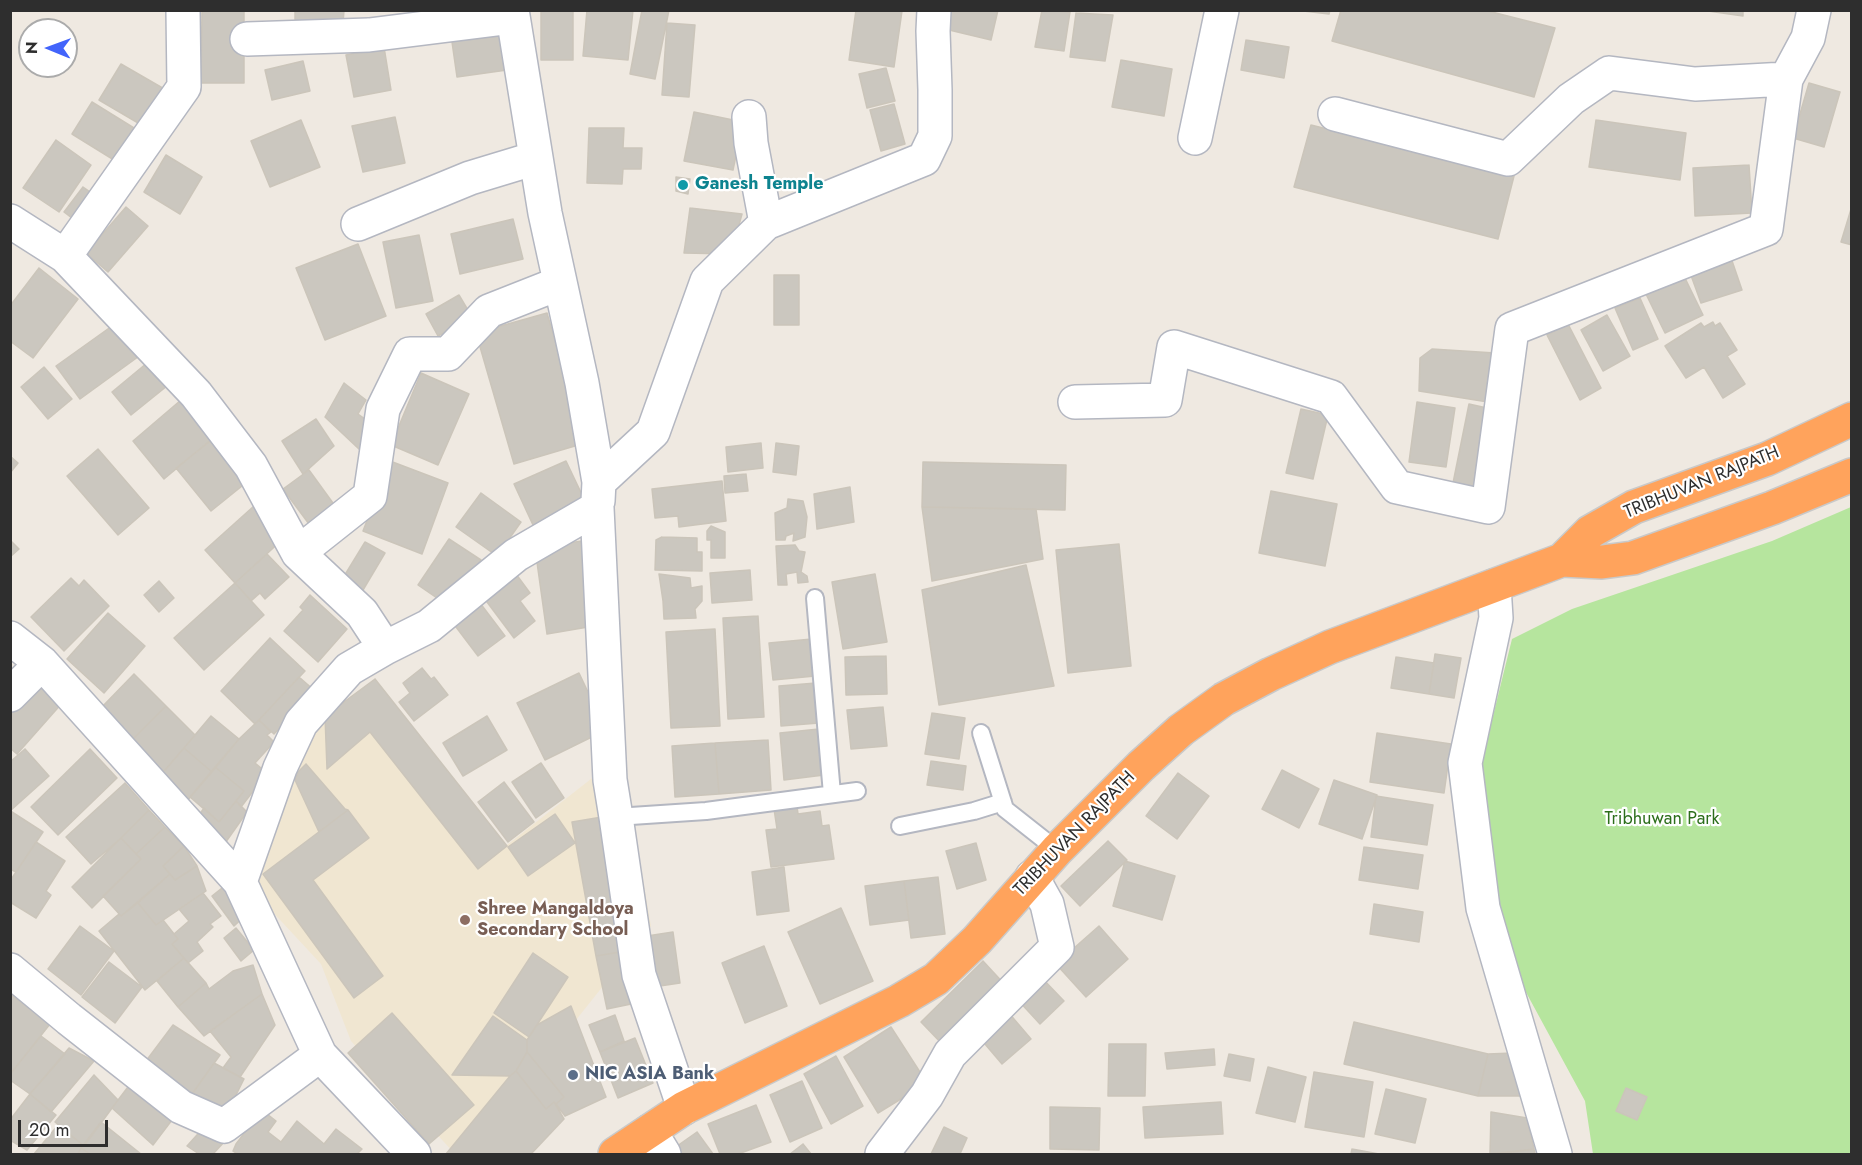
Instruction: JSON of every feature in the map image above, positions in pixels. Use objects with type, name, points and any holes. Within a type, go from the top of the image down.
[{"type":"highway","name":"TRIBHUVAN RAJPATH","points":[[1562,560],[1590,532],[1634,507],[1767,459],[1851,419]]},
{"type":"highway","name":"TRIBHUVAN RAJPATH","points":[[615,1155],[657,1143],[684,1108],[899,1001],[936,979],[977,940],[1057,850],[1141,766],[1181,730],[1224,699],[1330,647],[1562,560],[1602,562],[1633,558],[1772,508],[1851,475]]},
{"type":"street","points":[[65,256],[184,87],[183,10]]},
{"type":"street","points":[[240,882],[280,768],[302,723],[349,669],[429,626],[516,555],[598,495],[653,432],[707,281],[766,223],[924,159],[935,136],[934,10]]},
{"type":"street","points":[[1196,138],[1222,10]]},
{"type":"street","points":[[1075,402],[1165,400],[1174,347],[1331,396],[1397,488],[1488,507],[1512,329],[1766,230],[1786,80],[1808,38],[1814,10]]},
{"type":"street","points":[[247,39],[369,35],[512,14],[545,213],[582,383],[598,495],[610,780],[639,975],[684,1108]]},
{"type":"street","points":[[1335,114],[1508,159],[1571,99],[1609,73],[1695,84],[1786,80]]},
{"type":"street","points":[[749,117],[751,143],[766,223]]},
{"type":"street","points":[[358,224],[470,178],[536,158]]},
{"type":"street","points":[[10,221],[65,256],[196,394],[251,466],[298,553],[362,613],[385,648]]},
{"type":"street","points":[[298,553],[370,496],[383,409],[410,354],[448,354],[489,311],[560,283]]},
{"type":"street","points":[[1494,586],[1496,618],[1465,763],[1483,908],[1555,1155]]},
{"type":"street","points":[[10,638],[42,663],[240,882],[320,1055],[414,1155]]},
{"type":"street","points":[[10,695],[42,663]]},
{"type":"street","points":[[882,1155],[927,1095],[950,1054],[1057,947],[1047,904],[1032,877]]},
{"type":"street","points":[[10,970],[182,1107],[224,1126],[320,1055]]},
{"type":"lane","points":[[815,598],[832,794]]},
{"type":"lane","points":[[981,733],[1005,809],[1057,850]]},
{"type":"lane","points":[[616,817],[706,812],[857,791]]},
{"type":"lane","points":[[900,826],[974,811],[1003,802]]},
{"type":"shaded area","name":"Shree Mangaldoya Secondary School","points":[[375,679],[507,845],[622,757],[651,926],[536,1070],[463,1154],[455,1154],[351,1041],[321,964],[255,893],[260,846],[295,780],[312,729]]},
{"type":"green space","name":"Tribhuwan Park","points":[[1851,507],[1851,1154],[1593,1154],[1585,1101],[1483,913],[1470,809],[1512,639],[1572,609],[1772,541]]},
{"type":"building","points":[[202,10],[244,10],[244,83],[201,83]]},
{"type":"building","points":[[295,10],[344,10],[343,24],[295,23]]},
{"type":"building","points":[[541,10],[573,10],[573,60],[541,60]]},
{"type":"building","points":[[587,10],[633,10],[628,60],[583,56]]},
{"type":"building","points":[[642,10],[669,10],[655,79],[630,74]]},
{"type":"building","points":[[856,10],[902,11],[894,67],[849,60]]},
{"type":"building","points":[[949,10],[998,10],[991,40],[945,29]]},
{"type":"building","points":[[1042,10],[1070,12],[1064,51],[1035,47]]},
{"type":"building","points":[[1295,10],[1330,10],[1329,14]]},
{"type":"building","points":[[1341,10],[1484,10],[1555,28],[1534,97],[1332,41]]},
{"type":"building","points":[[1701,10],[1743,10],[1743,16]]},
{"type":"building","points":[[1076,13],[1113,15],[1105,61],[1070,57]]},
{"type":"building","points":[[667,23],[695,25],[689,97],[662,95]]},
{"type":"building","points":[[501,28],[507,70],[457,77],[451,35]]},
{"type":"building","points":[[1246,40],[1289,47],[1284,78],[1241,70]]},
{"type":"building","points":[[384,47],[391,90],[354,97],[346,55]]},
{"type":"building","points":[[1121,60],[1172,69],[1164,116],[1112,107]]},
{"type":"building","points":[[303,61],[310,91],[272,100],[265,70]]},
{"type":"building","points":[[121,64],[166,90],[145,127],[99,100]]},
{"type":"building","points":[[886,68],[895,101],[867,108],[859,74]]},
{"type":"building","points":[[1809,83],[1840,92],[1824,147],[1793,138]]},
{"type":"building","points":[[92,102],[134,128],[114,160],[72,134]]},
{"type":"building","points":[[894,104],[905,144],[881,151],[870,110]]},
{"type":"building","points":[[694,112],[743,122],[733,170],[684,161]]},
{"type":"building","points":[[395,117],[405,163],[363,172],[352,126]]},
{"type":"building","points":[[301,120],[320,167],[270,187],[251,141]]},
{"type":"building","points":[[1596,120],[1686,133],[1680,180],[1589,167]]},
{"type":"building","points":[[1311,125],[1514,176],[1498,239],[1294,187]]},
{"type":"building","points":[[589,128],[624,128],[623,148],[642,148],[641,169],[623,169],[622,184],[587,183]]},
{"type":"building","points":[[56,140],[91,165],[59,212],[23,188]]},
{"type":"building","points":[[166,155],[202,177],[180,214],[144,192]]},
{"type":"building","points":[[1749,165],[1752,213],[1695,216],[1693,168]]},
{"type":"building","name":"Ganesh Temple","points":[[676,177],[690,179],[688,194],[676,191]]},
{"type":"building","points":[[83,187],[96,196],[77,222],[64,212]]},
{"type":"building","points":[[1852,206],[1852,245],[1841,242]]},
{"type":"building","points":[[126,207],[148,226],[108,272],[86,253]]},
{"type":"building","points":[[690,208],[742,214],[731,254],[684,253]]},
{"type":"building","points":[[513,219],[523,259],[460,274],[451,234]]},
{"type":"building","points":[[419,235],[433,301],[396,308],[383,242]]},
{"type":"building","points":[[358,244],[386,316],[325,340],[296,268]]},
{"type":"building","points":[[1729,252],[1742,290],[1701,303],[1688,267]]},
{"type":"building","points":[[39,268],[78,299],[33,358],[10,341],[10,306]]},
{"type":"building","points":[[1683,274],[1703,315],[1665,333],[1645,292]]},
{"type":"building","points":[[774,275],[799,275],[799,325],[774,325]]},
{"type":"building","points":[[459,295],[472,317],[438,336],[426,314]]},
{"type":"building","points":[[1640,298],[1658,339],[1633,350],[1615,308]]},
{"type":"building","points":[[547,313],[585,443],[514,464],[476,333]]},
{"type":"building","points":[[1607,315],[1630,356],[1603,371],[1581,330]]},
{"type":"building","points":[[119,321],[142,354],[80,399],[56,366]]},
{"type":"building","points":[[1713,322],[1715,326],[1720,323],[1737,350],[1727,356],[1745,384],[1723,398],[1704,367],[1686,378],[1665,346],[1701,323],[1704,327]]},
{"type":"building","points":[[1568,324],[1601,388],[1580,400],[1547,335]]},
{"type":"building","points":[[1432,349],[1495,353],[1488,402],[1419,391],[1420,358]]},
{"type":"building","points":[[153,358],[172,382],[131,415],[112,392]]},
{"type":"building","points":[[44,367],[72,399],[48,419],[21,387]]},
{"type":"building","points":[[421,373],[469,394],[438,465],[391,445]]},
{"type":"building","points":[[344,383],[366,400],[358,414],[379,429],[360,450],[325,417]]},
{"type":"building","points":[[181,400],[213,438],[164,479],[133,441]]},
{"type":"building","points":[[1417,402],[1455,408],[1446,467],[1409,462]]},
{"type":"building","points":[[1469,404],[1496,410],[1480,493],[1452,488]]},
{"type":"building","points":[[1301,409],[1328,415],[1313,479],[1286,473]]},
{"type":"building","points":[[316,419],[334,446],[303,474],[282,441]]},
{"type":"building","points":[[213,439],[247,482],[211,511],[176,468]]},
{"type":"building","points":[[761,443],[763,468],[728,472],[726,447]]},
{"type":"building","points":[[776,443],[799,446],[796,475],[773,472]]},
{"type":"building","points":[[98,449],[149,508],[118,535],[67,476]]},
{"type":"building","points":[[10,456],[18,463],[10,473]]},
{"type":"building","points":[[390,461],[448,483],[422,554],[363,531]]},
{"type":"building","points":[[566,461],[585,501],[533,525],[514,484]]},
{"type":"building","points":[[923,462],[1066,465],[1065,510],[922,507]]},
{"type":"building","points":[[309,470],[338,510],[312,528],[283,489]]},
{"type":"building","points":[[746,474],[748,491],[725,493],[724,476]]},
{"type":"building","points":[[722,481],[726,521],[679,527],[678,516],[655,518],[652,489]]},
{"type":"building","points":[[850,487],[854,522],[817,529],[814,494]]},
{"type":"building","points":[[1271,491],[1337,504],[1325,566],[1259,553]]},
{"type":"building","points":[[481,493],[521,522],[497,556],[456,527]]},
{"type":"building","points":[[788,499],[803,501],[807,517],[805,537],[793,541],[794,533],[786,536],[785,540],[776,540],[775,513],[787,508]]},
{"type":"building","points":[[254,506],[283,539],[235,583],[205,550]]},
{"type":"building","points":[[922,507],[1036,509],[1043,559],[932,581]]},
{"type":"building","points":[[711,526],[725,532],[725,558],[711,558],[711,540],[707,540],[707,531]]},
{"type":"building","points":[[662,537],[697,538],[697,552],[702,552],[702,571],[655,570],[656,540]]},
{"type":"building","points":[[449,539],[481,560],[450,607],[418,585]]},
{"type":"building","points":[[10,540],[19,549],[10,557]]},
{"type":"building","points":[[582,541],[594,626],[547,634],[535,548]]},
{"type":"building","points":[[365,542],[385,553],[363,590],[343,578]]},
{"type":"building","points":[[1119,544],[1131,666],[1068,673],[1056,550]]},
{"type":"building","points":[[795,545],[799,551],[805,552],[801,572],[807,576],[808,582],[798,583],[797,572],[786,574],[787,585],[778,585],[776,546]]},
{"type":"building","points":[[267,554],[289,577],[265,599],[260,593],[251,601],[235,583]]},
{"type":"building","points":[[1026,565],[1054,686],[939,705],[922,590]]},
{"type":"building","points":[[750,570],[752,600],[712,603],[710,573]]},
{"type":"building","points":[[516,574],[530,593],[520,601],[535,621],[514,638],[484,598]]},
{"type":"building","points":[[659,574],[690,578],[691,588],[702,586],[702,601],[695,609],[696,618],[664,619]]},
{"type":"building","points":[[875,574],[887,642],[843,649],[832,582]]},
{"type":"building","points":[[71,578],[79,586],[84,580],[109,606],[64,651],[31,617]]},
{"type":"building","points":[[159,581],[174,598],[159,612],[144,595]]},
{"type":"building","points":[[235,583],[264,615],[204,670],[174,638]]},
{"type":"building","points":[[310,595],[347,629],[318,662],[284,631],[303,610],[300,607]]},
{"type":"building","points":[[480,603],[505,636],[478,656],[453,623]]},
{"type":"building","points":[[108,613],[145,646],[104,693],[67,659]]},
{"type":"building","points":[[758,616],[764,717],[728,719],[723,618]]},
{"type":"building","points":[[715,629],[720,726],[671,728],[666,632]]},
{"type":"building","points":[[270,638],[305,671],[255,724],[221,691]]},
{"type":"building","points":[[812,639],[815,676],[773,680],[769,643]]},
{"type":"building","points":[[1435,654],[1461,658],[1454,698],[1429,694]]},
{"type":"building","points":[[886,656],[887,694],[846,695],[845,657]]},
{"type":"building","points":[[1396,657],[1434,663],[1429,694],[1391,688]]},
{"type":"building","points":[[422,668],[431,679],[434,677],[448,695],[414,721],[399,702],[410,693],[403,683]]},
{"type":"building","points":[[579,673],[606,730],[545,760],[517,703]]},
{"type":"building","points":[[134,674],[166,706],[131,741],[99,710]]},
{"type":"building","points":[[299,677],[315,691],[274,734],[259,720]]},
{"type":"building","points":[[375,679],[507,846],[478,869],[370,732],[327,769],[325,716]]},
{"type":"building","points":[[38,680],[63,702],[17,754],[10,748],[10,710]]},
{"type":"building","points":[[816,683],[819,723],[781,726],[779,686]]},
{"type":"building","points":[[166,706],[195,735],[161,775],[131,741]]},
{"type":"building","points":[[883,707],[887,746],[851,749],[847,710]]},
{"type":"building","points":[[932,713],[965,718],[959,759],[925,754]]},
{"type":"building","points":[[211,716],[239,739],[212,772],[184,748]]},
{"type":"building","points":[[487,716],[507,750],[463,776],[443,743]]},
{"type":"building","points":[[259,720],[271,732],[267,735],[274,742],[255,763],[267,773],[241,807],[236,801],[244,791],[215,767]]},
{"type":"building","points":[[819,729],[824,775],[784,780],[780,733]]},
{"type":"building","points":[[1377,733],[1451,744],[1444,793],[1370,782]]},
{"type":"building","points":[[768,740],[771,790],[719,794],[715,743]]},
{"type":"building","points":[[715,743],[719,794],[675,797],[672,746]]},
{"type":"building","points":[[184,748],[212,772],[186,802],[158,778]]},
{"type":"building","points":[[25,749],[49,776],[10,811],[10,762]]},
{"type":"building","points":[[90,749],[117,778],[58,835],[31,807]]},
{"type":"building","points":[[931,761],[966,766],[963,790],[927,785]]},
{"type":"building","points":[[541,763],[564,798],[536,818],[512,782]]},
{"type":"building","points":[[306,764],[348,810],[319,832],[295,780],[298,772]]},
{"type":"building","points":[[215,767],[244,791],[219,822],[190,797]]},
{"type":"building","points":[[1282,770],[1319,789],[1299,828],[1262,809]]},
{"type":"building","points":[[1178,773],[1209,796],[1177,839],[1146,816]]},
{"type":"building","points":[[1334,780],[1377,795],[1362,839],[1319,824]]},
{"type":"building","points":[[504,782],[534,822],[508,842],[478,802]]},
{"type":"building","points":[[125,783],[149,810],[91,864],[66,837]]},
{"type":"building","points":[[1376,796],[1433,805],[1427,845],[1371,837]]},
{"type":"building","points":[[236,801],[247,812],[223,846],[197,818],[204,808],[219,822]]},
{"type":"building","points":[[797,806],[798,814],[820,811],[822,826],[829,825],[834,859],[771,867],[766,830],[777,829],[774,809]]},
{"type":"building","points":[[149,810],[165,827],[136,854],[121,838]]},
{"type":"building","points":[[348,810],[369,838],[313,880],[383,976],[354,998],[263,874]]},
{"type":"building","points":[[12,812],[43,832],[16,872],[10,869]]},
{"type":"building","points":[[555,814],[575,843],[528,876],[508,847]]},
{"type":"building","points":[[602,817],[626,951],[596,956],[572,822]]},
{"type":"building","points":[[165,827],[184,846],[163,866],[170,874],[121,916],[103,896],[141,859],[136,854]]},
{"type":"building","points":[[121,838],[141,859],[92,908],[72,887]]},
{"type":"building","points":[[1108,841],[1127,860],[1080,906],[1061,886]]},
{"type":"building","points":[[36,842],[65,861],[46,891],[51,895],[36,918],[10,902],[10,881]]},
{"type":"building","points":[[976,843],[986,880],[957,889],[946,851]]},
{"type":"building","points":[[184,846],[197,866],[175,880],[163,866]]},
{"type":"building","points":[[1364,847],[1423,855],[1418,889],[1359,880]]},
{"type":"building","points":[[1125,861],[1175,876],[1162,920],[1113,906]]},
{"type":"building","points":[[197,866],[206,891],[156,925],[138,903],[170,874],[175,880]]},
{"type":"building","points":[[784,867],[789,911],[757,915],[752,872]]},
{"type":"building","points":[[938,877],[945,934],[911,938],[904,881]]},
{"type":"building","points":[[904,881],[909,920],[870,925],[865,886]]},
{"type":"building","points":[[227,884],[247,914],[234,926],[212,896]]},
{"type":"building","points":[[203,893],[221,916],[210,924],[213,927],[197,942],[203,951],[188,963],[172,944],[178,939],[174,934],[189,921],[179,909]]},
{"type":"building","points":[[138,903],[156,925],[163,920],[178,939],[172,944],[184,958],[145,990],[99,931],[119,914],[121,916]]},
{"type":"building","points":[[1374,904],[1423,912],[1419,942],[1370,934]]},
{"type":"building","points":[[841,908],[873,981],[820,1004],[788,932]]},
{"type":"building","points":[[80,926],[114,951],[81,995],[48,969]]},
{"type":"building","points":[[1099,926],[1128,959],[1086,997],[1056,964]]},
{"type":"building","points":[[236,928],[254,950],[241,961],[224,938]]},
{"type":"building","points":[[673,932],[680,983],[653,987],[647,936]]},
{"type":"building","points":[[764,946],[787,1006],[745,1023],[722,963]]},
{"type":"building","points":[[626,951],[636,1003],[607,1009],[596,956]]},
{"type":"building","points":[[533,953],[568,977],[529,1037],[494,1013]]},
{"type":"building","points":[[184,958],[206,983],[178,1007],[157,981]]},
{"type":"building","points":[[983,961],[1007,987],[945,1047],[921,1022]]},
{"type":"building","points":[[109,962],[142,987],[115,1023],[82,997]]},
{"type":"building","points":[[253,965],[262,994],[204,1036],[178,1007],[206,983],[209,989],[233,971]]},
{"type":"building","points":[[1040,976],[1064,1001],[1040,1024],[1017,999]]},
{"type":"building","points":[[10,994],[50,1024],[12,1072],[10,1071]]},
{"type":"building","points":[[262,994],[275,1025],[240,1077],[223,1068],[231,1057],[210,1031]]},
{"type":"building","points":[[571,1006],[606,1097],[565,1116],[556,1104],[564,1097],[527,1052],[527,1040],[537,1025]]},
{"type":"building","points":[[1008,1012],[1031,1039],[1002,1064],[979,1037]]},
{"type":"building","points":[[392,1013],[474,1105],[429,1144],[348,1053]]},
{"type":"building","points":[[615,1015],[624,1041],[600,1052],[589,1025]]},
{"type":"building","points":[[493,1016],[527,1040],[527,1052],[516,1071],[510,1076],[452,1075]]},
{"type":"building","points":[[1354,1022],[1488,1054],[1478,1096],[1344,1064]]},
{"type":"building","points":[[173,1025],[220,1055],[185,1104],[140,1069]]},
{"type":"building","points":[[891,1027],[927,1083],[878,1113],[844,1057]]},
{"type":"building","points":[[41,1036],[65,1054],[30,1094],[10,1080],[10,1074]]},
{"type":"building","points":[[635,1038],[653,1083],[618,1098],[600,1052]]},
{"type":"building","points":[[1109,1044],[1146,1044],[1145,1096],[1108,1096]]},
{"type":"building","points":[[69,1048],[94,1061],[51,1112],[30,1094]]},
{"type":"building","points":[[1214,1049],[1215,1065],[1167,1069],[1165,1053]]},
{"type":"building","points":[[527,1052],[564,1097],[546,1109],[516,1071]]},
{"type":"building","points":[[1513,1053],[1529,1096],[1478,1096],[1488,1054]]},
{"type":"building","points":[[1229,1054],[1254,1059],[1250,1081],[1224,1076]]},
{"type":"building","points":[[836,1056],[863,1106],[831,1124],[804,1074]]},
{"type":"building","points":[[214,1063],[244,1079],[224,1119],[185,1104]]},
{"type":"building","points":[[1268,1067],[1306,1077],[1295,1122],[1256,1113]]},
{"type":"building","points":[[516,1071],[546,1109],[554,1102],[564,1119],[531,1154],[446,1154],[510,1076]]},
{"type":"building","points":[[1314,1072],[1373,1082],[1364,1137],[1305,1127]]},
{"type":"building","points":[[94,1075],[118,1100],[84,1146],[55,1122]]},
{"type":"building","points":[[802,1081],[822,1128],[790,1142],[770,1095]]},
{"type":"building","points":[[131,1083],[175,1116],[153,1145],[112,1108]]},
{"type":"building","points":[[1626,1088],[1647,1097],[1637,1120],[1616,1111]]},
{"type":"building","points":[[1386,1089],[1426,1099],[1415,1143],[1375,1134]]},
{"type":"building","points":[[30,1094],[56,1115],[27,1150],[10,1140],[10,1120]]},
{"type":"building","points":[[1221,1102],[1223,1134],[1145,1138],[1143,1107]]},
{"type":"building","points":[[756,1105],[771,1142],[738,1154],[720,1154],[708,1124]]},
{"type":"building","points":[[1050,1107],[1100,1108],[1099,1150],[1050,1149]]},
{"type":"building","points":[[262,1110],[276,1121],[268,1132],[281,1142],[297,1121],[324,1144],[336,1129],[362,1149],[357,1154],[238,1154],[233,1151]]},
{"type":"building","points":[[1491,1112],[1527,1118],[1534,1149],[1490,1154]]},
{"type":"building","points":[[101,1122],[141,1154],[90,1154],[81,1148]]},
{"type":"building","points":[[58,1125],[84,1146],[78,1154],[34,1154]]},
{"type":"building","points":[[206,1125],[225,1141],[213,1154],[199,1154],[187,1146]]},
{"type":"building","points":[[944,1127],[967,1138],[960,1154],[931,1154]]},
{"type":"building","points":[[697,1132],[713,1154],[672,1154],[670,1151]]},
{"type":"building","points":[[803,1144],[811,1154],[790,1154]]},
{"type":"building","points":[[81,1148],[90,1154],[78,1154]]},
{"type":"building","points":[[1352,1149],[1379,1154],[1351,1154]]},
{"type":"building","points":[[1534,1149],[1535,1154],[1499,1154]]},
{"type":"place","name":"Ganesh Temple","points":[[683,185]]},
{"type":"place","name":"Shree Mangaldoya Secondary School","points":[[465,920]]},
{"type":"place","name":"NIC ASIA Bank","points":[[573,1075]]}]
